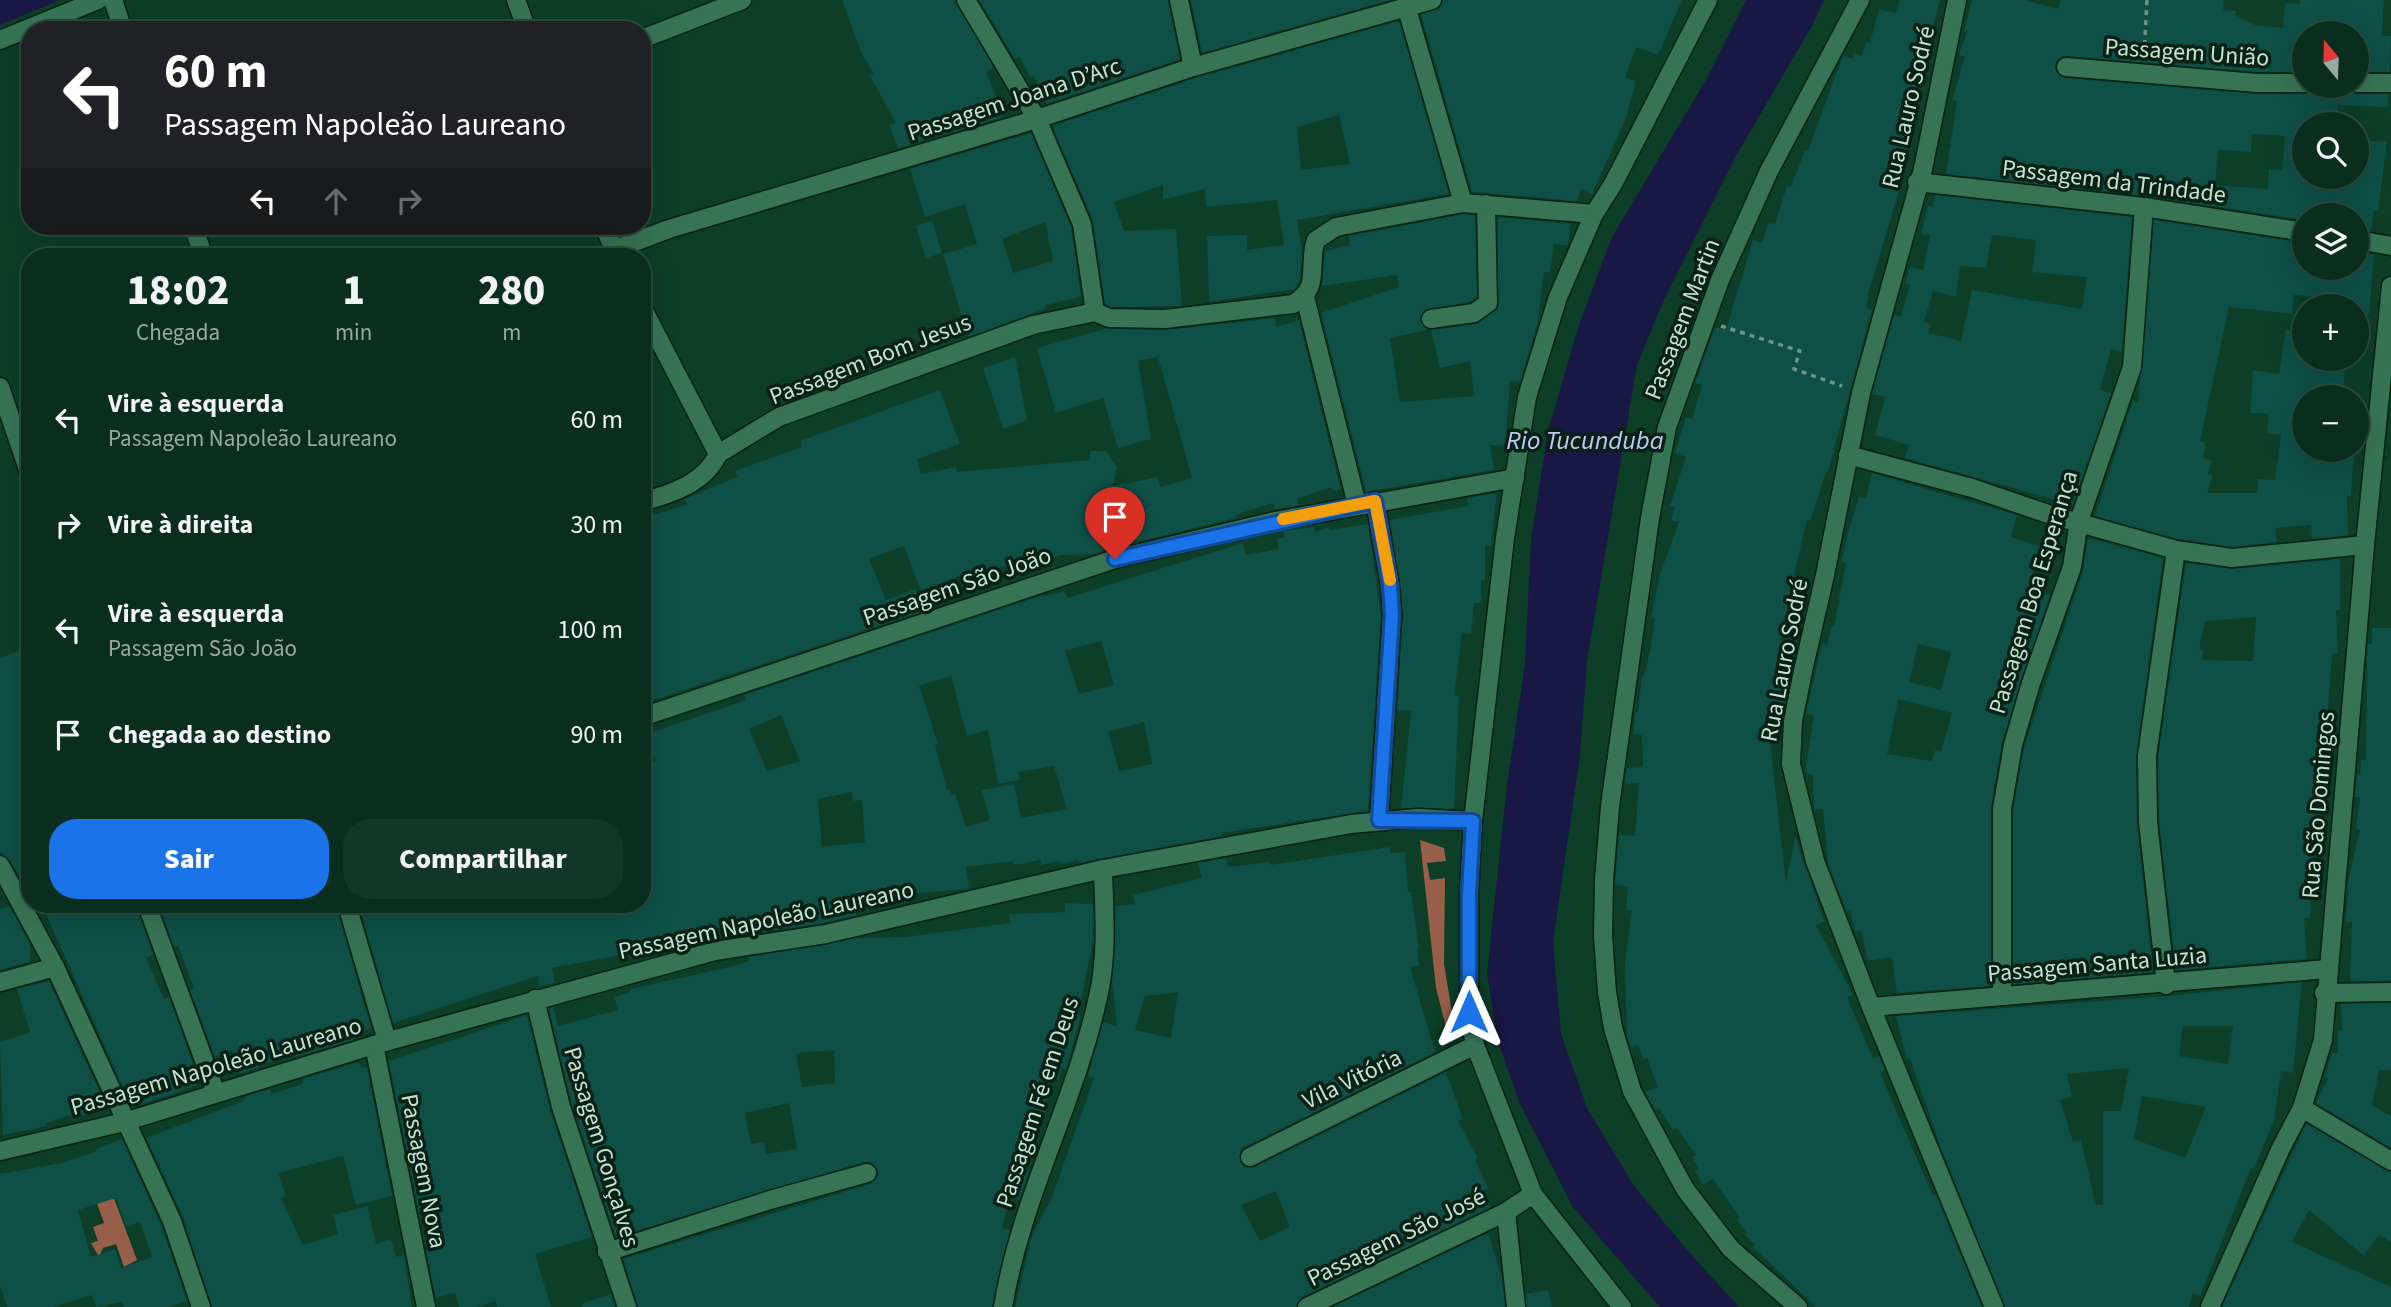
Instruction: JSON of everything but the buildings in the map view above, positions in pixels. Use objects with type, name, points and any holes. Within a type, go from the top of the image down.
[{"type":"street","points":[[47,21],[98,0]]},
{"type":"street","points":[[113,0],[121,21]]},
{"type":"street","points":[[516,0],[524,21]]},
{"type":"street","points":[[651,35],[742,0]]},
{"type":"street","points":[[966,0],[1037,120],[1082,224],[1095,312]]},
{"type":"street","points":[[1179,0],[1193,66]]},
{"type":"street","points":[[1622,1307],[1533,1194],[1475,1045],[1469,1012],[1469,894],[1473,821],[1505,538],[1527,397],[1545,335],[1594,214],[1613,184],[1708,0]]},
{"type":"street","name":"Passagem Martin","points":[[1797,1307],[1731,1249],[1685,1189],[1632,1091],[1613,1028],[1607,992],[1603,936],[1609,806],[1650,518],[1665,440],[1704,322],[1769,171],[1860,0]]},
{"type":"street","name":"Rua Lauro Sodré","points":[[1957,0],[1923,169],[1917,182],[1861,393],[1796,709],[1791,764],[1815,860],[1871,1007],[1994,1307]]},
{"type":"street","name":"Passagem Joana D’Arc","points":[[626,248],[669,229],[1037,120],[1193,66],[1407,9],[1427,1]]},
{"type":"street","points":[[1407,9],[1463,203]]},
{"type":"street","points":[[0,40],[21,31]]},
{"type":"street","name":"Passagem União","points":[[2066,67],[2257,83],[2292,83]]},
{"type":"street","points":[[2370,83],[2391,83]]},
{"type":"street","name":"Passagem da Trindade","points":[[1917,182],[2144,207],[2292,230]]},
{"type":"street","points":[[1357,505],[1305,298],[1310,289],[1316,240],[1336,227],[1463,203],[1594,214]]},
{"type":"street","points":[[1431,319],[1474,313],[1488,303],[1486,204]]},
{"type":"street","name":"Passagem Boa Esperança","points":[[2002,996],[2002,809],[2006,779],[2031,683],[2072,567],[2078,521],[2132,368],[2144,207]]},
{"type":"street","points":[[2369,242],[2391,246]]},
{"type":"street","name":"Rua São Domingos","points":[[2210,1307],[2281,1148],[2302,1108],[2323,1040],[2324,993],[2346,790],[2365,545],[2391,286]]},
{"type":"street","name":"Passagem Bom Jesus","points":[[651,498],[699,479],[718,454],[779,417],[1033,325],[1095,312],[1109,318],[1165,319],[1276,308],[1305,298]]},
{"type":"street","points":[[651,324],[718,454]]},
{"type":"street","points":[[0,387],[21,449]]},
{"type":"street","points":[[1848,455],[2176,550],[2232,558],[2365,545]]},
{"type":"street","name":"Passagem São João","points":[[651,714],[1115,559],[1375,501],[1515,478]]},
{"type":"street","points":[[1375,501],[1390,585],[1392,615],[1379,820]]},
{"type":"street","points":[[2166,985],[2148,822],[2147,756],[2176,550]]},
{"type":"street","name":"Passagem Napoleão Laureano","points":[[0,1151],[124,1122],[381,1043],[715,951],[826,934],[1103,869],[1379,820],[1473,821]]},
{"type":"street","points":[[0,865],[21,904]]},
{"type":"street","name":"Passagem Fé em Deus","points":[[1003,1307],[1011,1258],[1080,1060],[1099,996],[1104,946],[1103,869]]},
{"type":"street","points":[[26,913],[55,967],[124,1122],[172,1221],[201,1307]]},
{"type":"street","points":[[150,913],[216,1093]]},
{"type":"street","name":"Passagem Nova","points":[[349,913],[381,1043],[426,1307]]},
{"type":"street","points":[[0,982],[55,967]]},
{"type":"street","name":"Passagem Santa Luzia","points":[[1871,1007],[2166,985],[2327,969]]},
{"type":"street","points":[[2324,993],[2391,992]]},
{"type":"street","name":"Passagem Gonçalves","points":[[534,999],[561,1107],[626,1307]]},
{"type":"street","name":"Vila Vitória","points":[[1250,1157],[1475,1045]]},
{"type":"street","points":[[2302,1108],[2391,1161]]},
{"type":"street","points":[[607,1252],[770,1200],[867,1173]]},
{"type":"street","name":"Passagem São José","points":[[1307,1307],[1506,1212],[1533,1194]]},
{"type":"street","points":[[1506,1212],[1516,1307]]},
{"type":"path","points":[[2143,74],[2147,0]]},
{"type":"path","points":[[1704,322],[1743,331],[1800,351],[1794,369],[1861,393]]},
{"type":"shaded area","points":[[1420,840],[1444,848],[1446,861],[1427,863],[1430,880],[1445,878],[1444,964],[1456,1036],[1449,1039],[1436,988]]},
{"type":"shaded area","points":[[109,1185],[137,1260],[124,1267],[116,1244],[103,1248],[99,1257],[91,1243],[98,1241],[93,1227],[104,1223],[93,1192]]},
{"type":"water","points":[[0,0],[60,0],[0,25]]},
{"type":"water","name":"Rio Tucunduba","points":[[1746,0],[1824,0],[1813,24],[1737,154],[1663,302],[1637,365],[1587,661],[1580,755],[1553,942],[1561,1034],[1587,1108],[1634,1186],[1739,1307],[1660,1307],[1573,1207],[1519,1102],[1497,1038],[1487,973],[1507,785],[1525,664],[1531,540],[1548,431],[1578,328],[1612,237],[1706,80]]},
{"type":"slow traffic","points":[[1283,519],[1375,501],[1390,580]]},
{"type":"route","points":[[1115,559],[1275,521],[1375,501],[1390,585],[1392,615],[1384,703],[1379,820],[1418,818],[1473,821],[1469,894],[1469,1012]]}]
